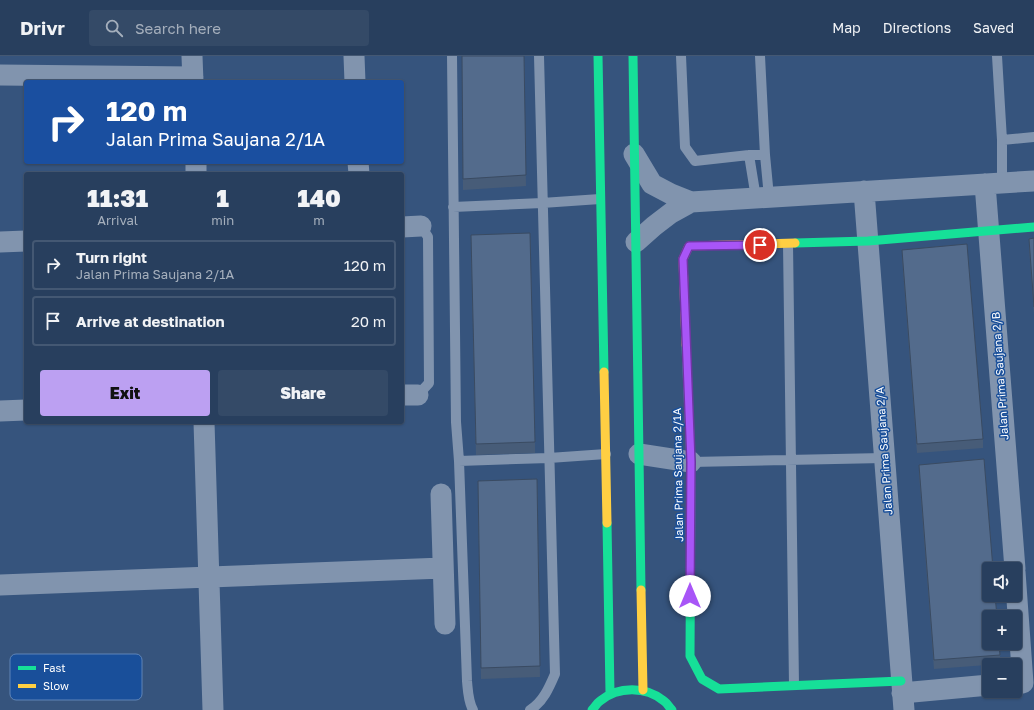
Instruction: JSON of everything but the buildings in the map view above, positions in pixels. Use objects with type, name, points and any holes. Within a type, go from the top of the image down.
[{"type":"street","points":[[0,75],[193,79],[192,56]]},
{"type":"street","points":[[354,56],[355,80]]},
{"type":"street","points":[[598,56],[610,693]]},
{"type":"street","points":[[633,56],[643,690]]},
{"type":"street","points":[[634,154],[652,184],[691,202],[1034,180]]},
{"type":"street","name":"Jalan Prima Saujana 2/B","points":[[994,183],[989,231],[1014,562]]},
{"type":"street","name":"Jalan Prima Saujana 2/A","points":[[864,191],[902,694]]},
{"type":"street","points":[[636,242],[671,213],[691,202]]},
{"type":"street","name":"Jalan Prima Saujana 2/1A","points":[[902,694],[794,685],[719,689],[702,679],[690,656],[691,462],[683,259],[689,246],[868,241],[1034,227]]},
{"type":"street","points":[[0,242],[24,241]]},
{"type":"street","points":[[0,411],[24,410]]},
{"type":"street","points":[[204,424],[213,710]]},
{"type":"street","points":[[639,454],[691,462]]},
{"type":"street","points":[[441,494],[445,624]]},
{"type":"street","points":[[0,585],[443,568]]},
{"type":"street","points":[[1017,602],[1024,683]]},
{"type":"street","points":[[902,694],[982,687]]},
{"type":"street","points":[[592,710],[597,703],[610,693],[627,689],[643,690],[660,697],[673,708]]},
{"type":"lane","points":[[452,56],[456,422],[459,461],[467,681],[468,697],[473,710]]},
{"type":"lane","points":[[530,710],[537,706],[549,689],[555,674],[539,56]]},
{"type":"lane","points":[[681,56],[684,146],[695,161],[749,155],[765,155]]},
{"type":"lane","points":[[760,56],[765,155],[762,198]]},
{"type":"lane","points":[[994,183],[1002,140],[997,56]]},
{"type":"lane","points":[[1002,140],[1034,137]]},
{"type":"lane","points":[[749,155],[762,198]]},
{"type":"lane","points":[[454,207],[600,199]]},
{"type":"lane","points":[[410,395],[429,383],[428,237],[412,226]]},
{"type":"lane","points":[[788,244],[794,685]]},
{"type":"lane","points":[[459,461],[549,458],[606,454]]},
{"type":"lane","points":[[691,462],[884,458]]},
{"type":"traffic: fast","points":[[598,56],[604,372]]},
{"type":"traffic: fast","points":[[633,56],[641,590]]},
{"type":"traffic: fast","points":[[795,243],[868,241],[1034,227]]},
{"type":"traffic: fast","points":[[686,345],[691,462],[690,656],[702,679],[719,689],[901,681]]},
{"type":"traffic: fast","points":[[607,523],[610,693]]},
{"type":"traffic: fast","points":[[592,710],[607,696],[623,690],[641,690],[657,696],[672,710]]},
{"type":"traffic: slow","points":[[686,345],[683,259],[689,246],[795,243]]},
{"type":"traffic: slow","points":[[604,372],[607,523]]},
{"type":"traffic: slow","points":[[641,590],[643,690]]},
{"type":"route","points":[[690,596],[691,462],[683,259],[689,246],[760,245]]}]
